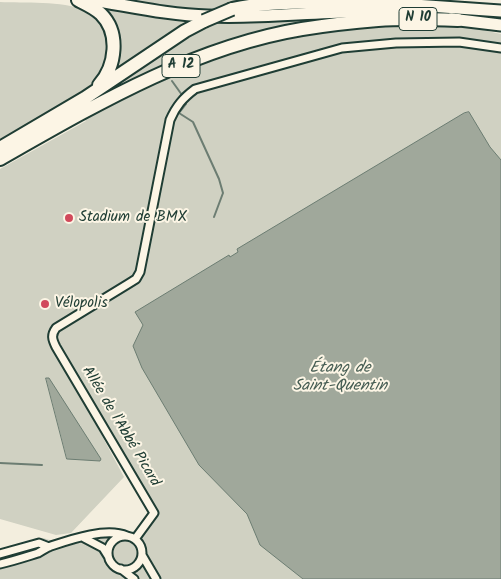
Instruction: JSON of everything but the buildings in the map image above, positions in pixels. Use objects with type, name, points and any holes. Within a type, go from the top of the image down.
[{"type":"highway","points":[[78,0],[101,14],[109,26],[113,41],[113,56],[110,69],[104,79],[85,98]]},
{"type":"highway","name":"A 12","points":[[0,148],[85,98],[179,35],[204,21],[232,10],[266,2]]},
{"type":"highway","name":"N 10","points":[[266,2],[365,2]]},
{"type":"highway","name":"A 12","points":[[0,159],[106,100],[203,57],[289,32],[378,20]]},
{"type":"highway","name":"N 10","points":[[378,20],[458,20]]},
{"type":"main road","points":[[92,0],[209,16],[391,12],[458,20]]},
{"type":"main road","points":[[350,0],[365,2]]},
{"type":"main road","name":"N 10","points":[[365,2],[501,11]]},
{"type":"main road","name":"N 10","points":[[458,20],[501,25]]},
{"type":"street","name":"Allée de l'Abbé Picard","points":[[135,539],[154,513],[52,340],[52,334],[56,328],[136,279],[140,272],[170,120],[176,107],[184,97],[195,89],[342,48],[396,43],[458,42],[501,48]]},
{"type":"street","points":[[1,564],[40,552],[49,547],[108,532],[120,533],[135,539],[156,579]]},
{"type":"street","points":[[108,556],[110,545],[113,541],[127,536]]},
{"type":"street","points":[[84,538],[103,548],[112,564],[134,579]]},
{"type":"street","points":[[0,554],[39,542],[49,547]]},
{"type":"street","points":[[22,546],[28,551],[28,555],[25,557]]},
{"type":"street","points":[[120,569],[132,568],[140,561],[142,555]]},
{"type":"shaded area","points":[[118,0],[236,0],[236,3],[208,13]]},
{"type":"shaded area","points":[[0,2],[65,5],[89,12],[102,27],[108,49],[104,66],[98,77],[89,86],[57,108],[0,139]]},
{"type":"shaded area","points":[[108,9],[161,17],[196,19],[112,77],[115,65],[104,11]]},
{"type":"shaded area","points":[[420,16],[501,34],[501,579],[0,579],[0,550],[43,538],[57,542],[96,531],[116,530],[131,532],[140,528],[150,517],[140,495],[78,391],[124,477],[71,533],[56,535],[0,519],[0,169],[86,121],[83,118],[187,69],[322,25]]},
{"type":"shaded area","points":[[336,18],[293,26],[79,110],[151,60],[209,23],[219,24],[226,20]]},
{"type":"water","name":"Étang de Saint-Quentin","points":[[469,112],[490,147],[501,160],[501,579],[303,579],[260,545],[247,514],[199,465],[142,368],[133,346],[143,325],[135,312],[229,255],[230,257],[238,252],[237,249],[464,113]]},
{"type":"water","points":[[46,378],[49,378],[101,459],[100,461],[67,459]]},
{"type":"waterway","points":[[172,81],[182,95]]},
{"type":"waterway","points":[[186,104],[179,113],[193,122],[219,179],[223,193],[214,217]]},
{"type":"waterway","points":[[0,463],[42,465]]},
{"type":"place","name":"Stadium de BMX","points":[[69,218]]},
{"type":"place","name":"Vélopolis","points":[[45,304]]}]
